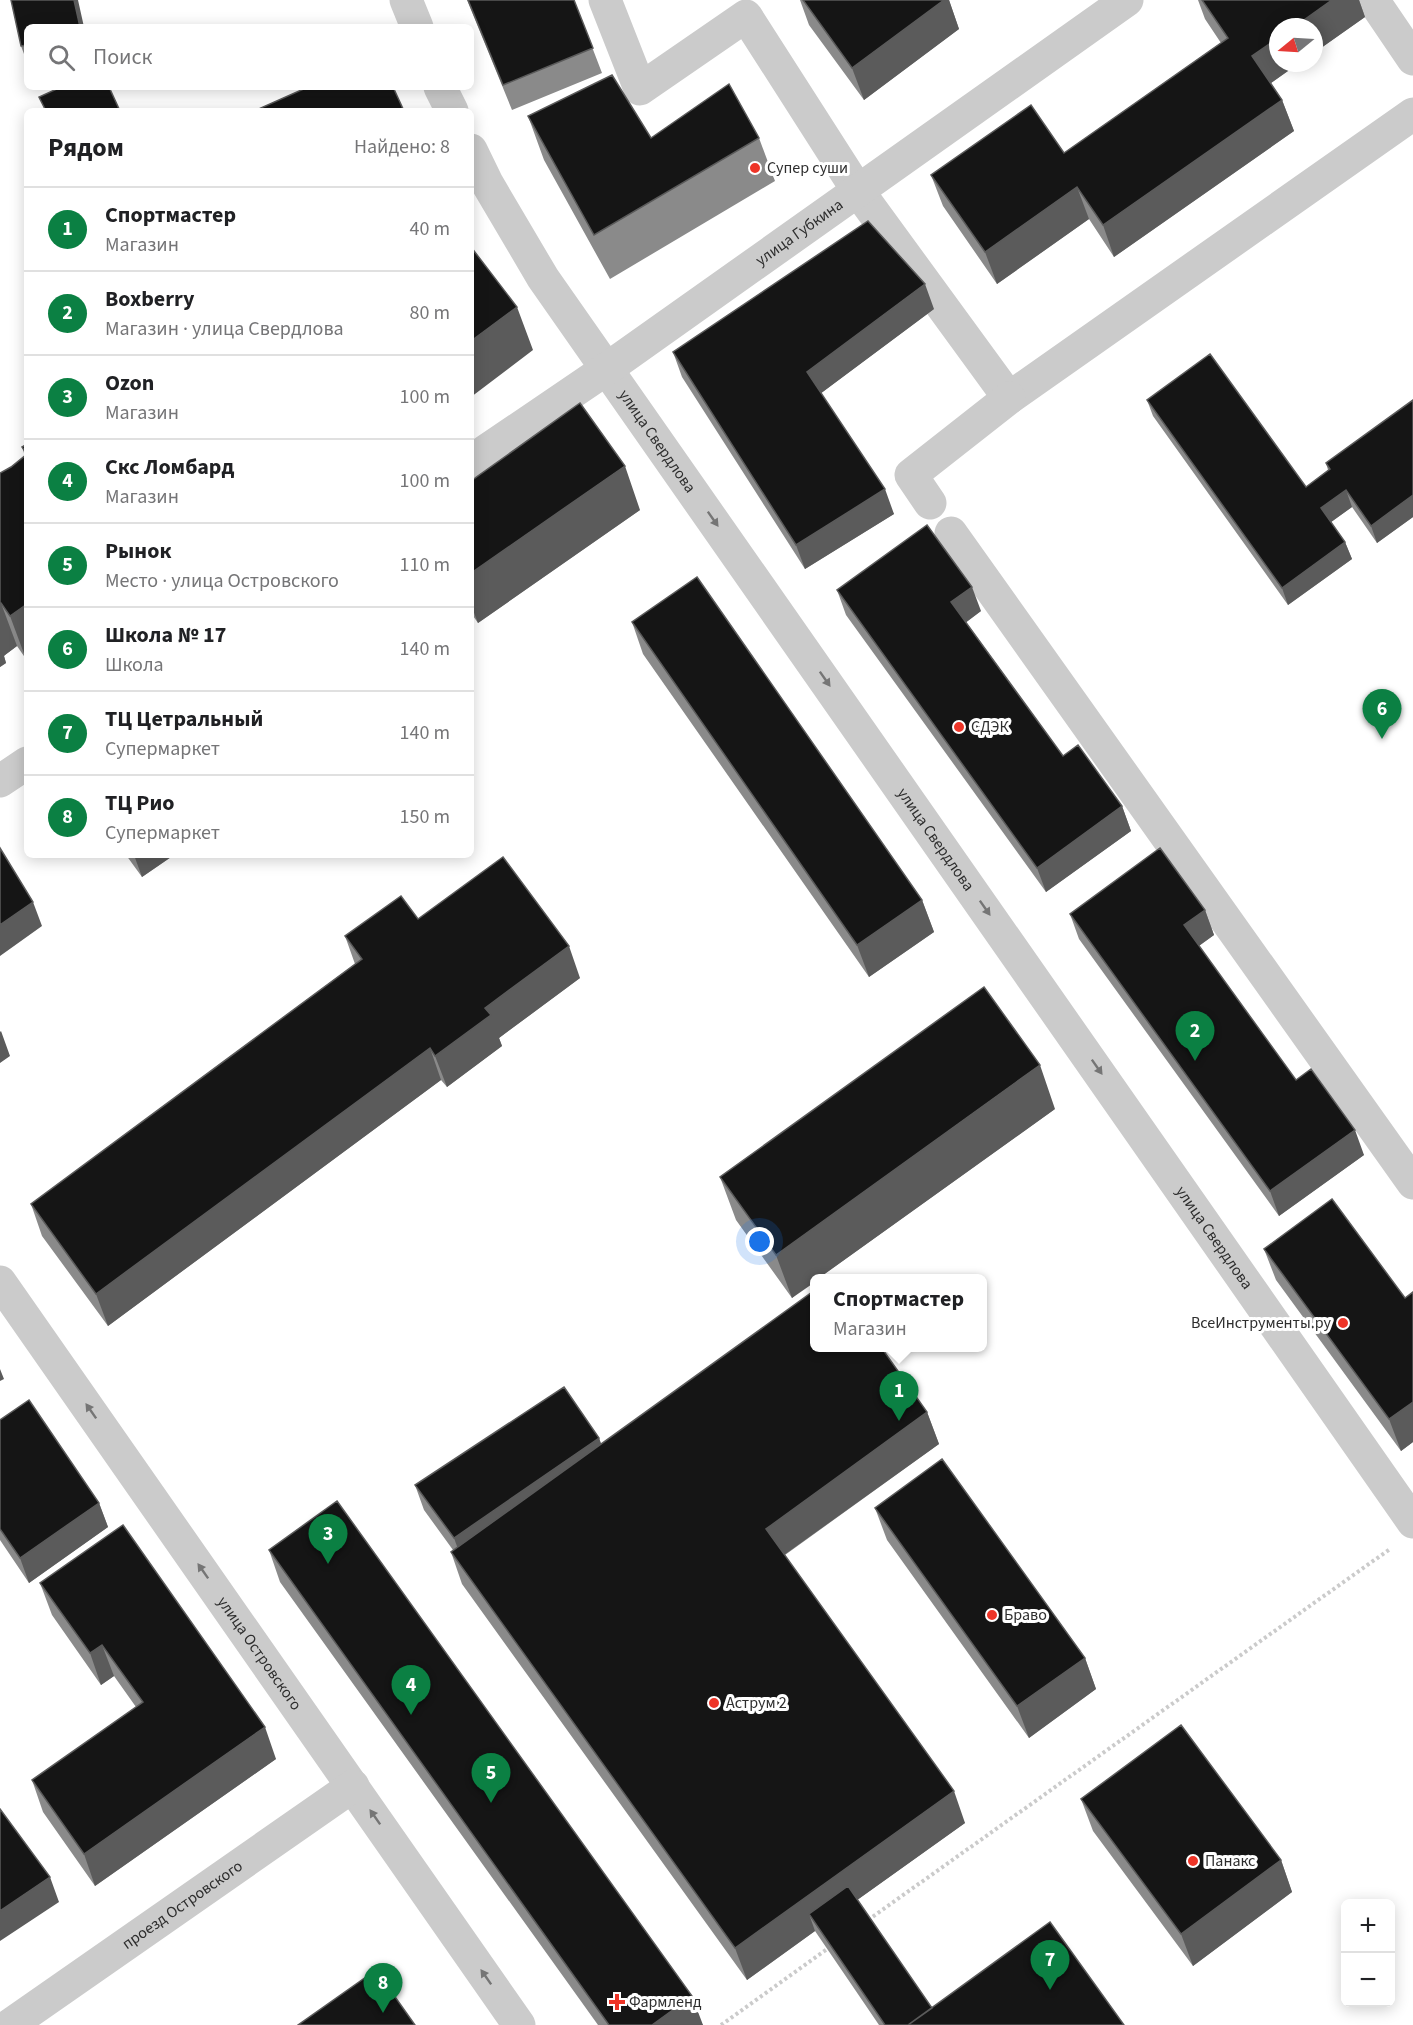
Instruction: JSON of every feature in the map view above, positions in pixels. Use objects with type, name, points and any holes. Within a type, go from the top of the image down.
[{"type":"street","points":[[406,0],[416,24]]},
{"type":"street","points":[[604,0],[640,89],[754,8],[858,190],[1008,398]]},
{"type":"street","name":"улица Губкина","points":[[474,459],[608,368],[1127,0]]},
{"type":"street","points":[[1373,0],[1413,59]]},
{"type":"street","points":[[442,90],[450,108]]},
{"type":"street","points":[[930,503],[911,475],[1008,398],[1413,114]]},
{"type":"street","name":"улица Свердлова","points":[[474,164],[479,188],[608,368],[1413,1522]]},
{"type":"street","points":[[951,533],[1413,1183]]},
{"type":"street","points":[[0,781],[24,765]]},
{"type":"street","name":"улица Островского","points":[[0,1282],[519,2025]]},
{"type":"street","name":"проезд Островского","points":[[10,2025],[353,1786]]},
{"type":"path","points":[[867,1921],[1394,1547]]},
{"type":"path","points":[[721,2025],[838,1942]]},
{"type":"building","points":[[11,0],[74,0],[79,24],[24,24],[24,46],[21,46]]},
{"type":"building","points":[[468,0],[574,0],[593,48],[503,85]]},
{"type":"building","points":[[803,0],[944,0],[852,68]]},
{"type":"building","points":[[1202,0],[1332,0],[1307,18],[1269,18],[1269,44],[1252,56],[1282,100],[1103,225],[1077,187],[985,252],[931,175],[1031,105],[1064,153],[1228,38]]},
{"type":"building","points":[[612,75],[651,138],[729,84],[759,138],[594,235],[528,116]]},
{"type":"building","points":[[54,90],[110,90],[119,108],[44,108],[39,97]]},
{"type":"building","points":[[301,90],[394,90],[403,108],[261,108]]},
{"type":"building","points":[[868,221],[925,284],[807,372],[885,489],[796,545],[673,352]]},
{"type":"building","points":[[474,251],[517,307],[474,339]]},
{"type":"building","points":[[1210,354],[1306,487],[1330,469],[1326,463],[1413,400],[1413,495],[1371,526],[1346,490],[1321,508],[1345,542],[1282,588],[1147,400]]},
{"type":"building","points":[[580,403],[625,466],[474,571],[474,479]]},
{"type":"building","points":[[24,456],[24,606],[10,616],[0,603],[0,473]]},
{"type":"building","points":[[927,525],[972,587],[951,602],[1063,756],[1078,745],[1122,806],[1037,868],[837,590]]},
{"type":"building","points":[[697,577],[922,900],[857,945],[632,622]]},
{"type":"building","points":[[0,848],[33,902],[0,925]]},
{"type":"building","points":[[1160,848],[1205,910],[1184,925],[1296,1080],[1311,1069],[1355,1130],[1270,1191],[1070,914]]},
{"type":"building","points":[[503,857],[569,946],[485,1008],[491,1015],[435,1056],[430,1048],[96,1294],[31,1204],[362,959],[345,936],[401,896],[418,919]]},
{"type":"building","points":[[984,987],[1040,1065],[776,1255],[720,1177]]},
{"type":"building","points":[[1332,1199],[1405,1298],[1413,1292],[1413,1402],[1389,1419],[1264,1249]]},
{"type":"building","name":"Аструм 2","points":[[810,1294],[810,1352],[885,1352],[927,1412],[766,1529],[954,1791],[735,1948],[451,1552]]},
{"type":"building","points":[[564,1387],[599,1438],[454,1538],[415,1485]]},
{"type":"building","points":[[29,1400],[99,1503],[20,1558],[0,1529],[0,1420]]},
{"type":"building","name":"Браво","points":[[942,1459],[1085,1658],[1017,1706],[875,1508]]},
{"type":"building","points":[[337,1501],[692,1996],[652,2025],[609,2025],[269,1550]]},
{"type":"building","points":[[123,1525],[265,1727],[84,1854],[32,1780],[143,1702],[102,1645],[90,1653],[40,1583]]},
{"type":"building","name":"Панакс","points":[[1181,1725],[1281,1860],[1181,1934],[1081,1799]]},
{"type":"building","points":[[0,1809],[50,1877],[0,1911]]},
{"type":"building","points":[[848,1886],[932,2008],[908,2025],[885,2025],[809,1914]]},
{"type":"building","points":[[1050,1922],[1124,2025],[908,2025]]},
{"type":"building","points":[[376,1970],[415,2025],[298,2025]]},
{"type":"place","name":"Супер суши","points":[[755,168]]},
{"type":"place","name":"СДЭК","points":[[959,727]]},
{"type":"place","name":"Школа № 17","points":[[1382,739]]},
{"type":"place","name":"Boxberry","points":[[1195,1061]]},
{"type":"place","name":"ВсеИнструменты.ру","points":[[1343,1323]]},
{"type":"place","name":"Спортмастер","points":[[899,1421]]},
{"type":"place","name":"Ozon","points":[[328,1564]]},
{"type":"place","name":"Браво","points":[[992,1615]]},
{"type":"place","name":"Аструм 2","points":[[714,1703]]},
{"type":"place","name":"Скс Ломбард","points":[[411,1715]]},
{"type":"place","name":"Рынок","points":[[491,1803]]},
{"type":"place","name":"Панакс","points":[[1193,1861]]},
{"type":"place","name":"ТЦ Цетральный","points":[[1050,1990]]},
{"type":"place","name":"Фармленд","points":[[617,2002]]},
{"type":"place","name":"ТЦ Рио","points":[[383,2013]]}]
